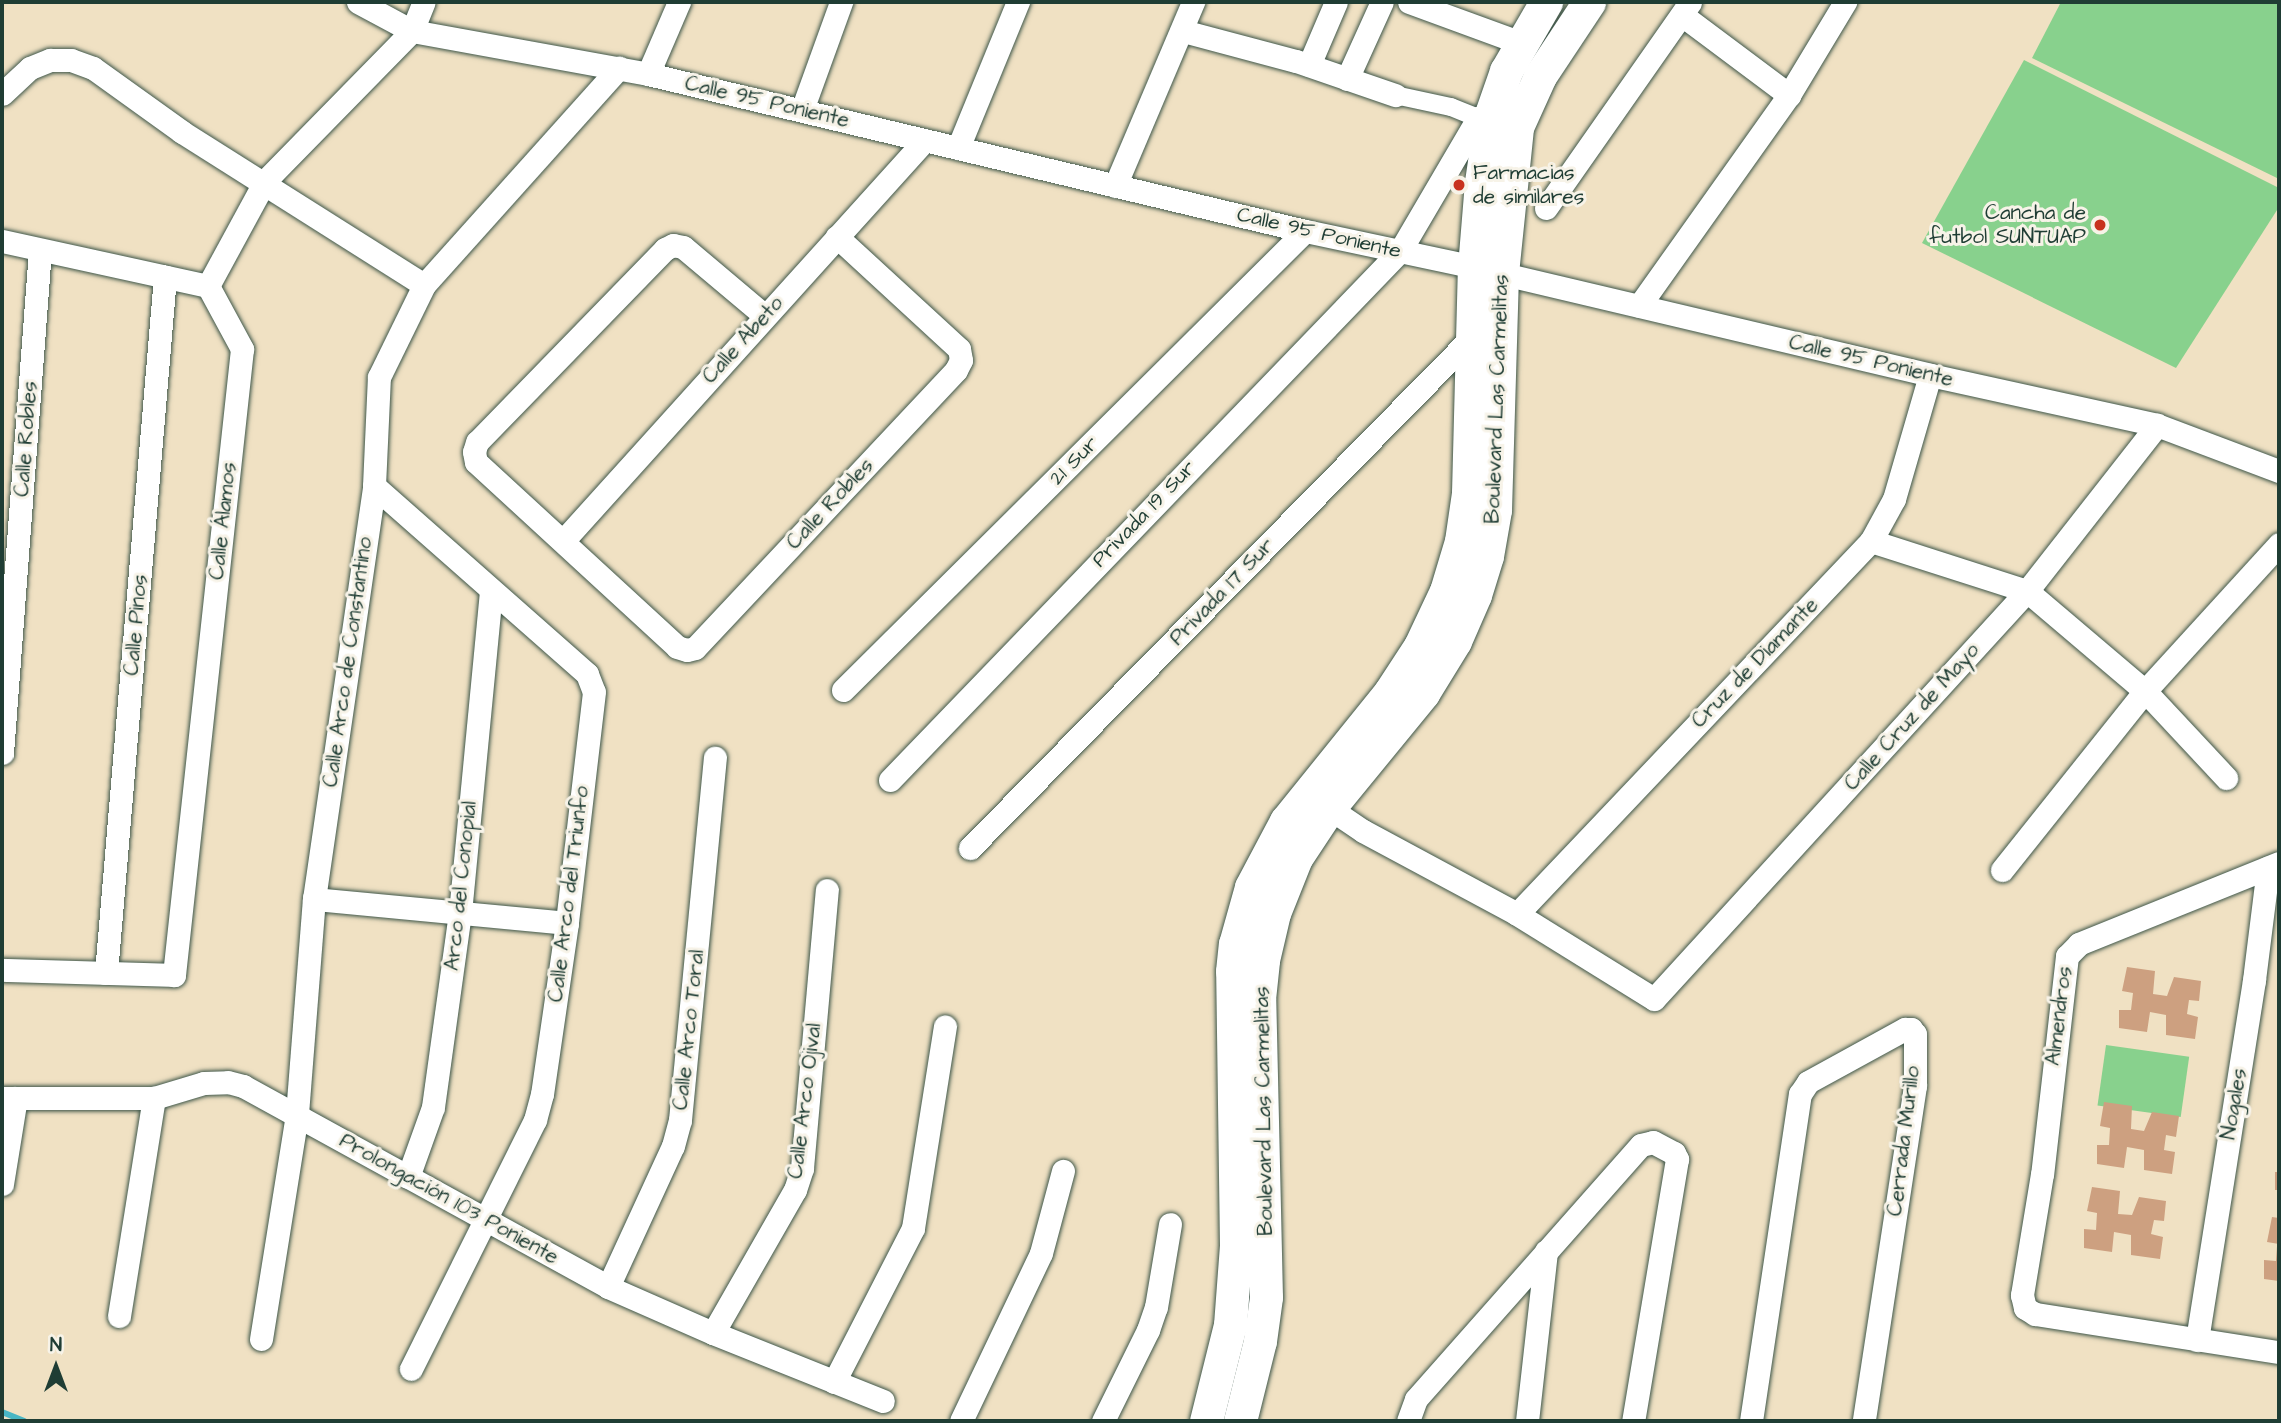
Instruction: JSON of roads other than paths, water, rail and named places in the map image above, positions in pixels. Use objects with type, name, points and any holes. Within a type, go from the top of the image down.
[{"type":"main road","name":"Boulevard Las Carmelitas","points":[[1206,1421],[1230,1325],[1236,1246],[1233,958],[1251,887],[1329,808],[1391,736],[1455,641],[1488,556],[1496,510],[1499,463],[1481,182],[1485,116],[1506,71],[1546,2]]},
{"type":"main road","name":"Boulevard Las Carmelitas","points":[[1240,1421],[1260,1341],[1266,1297],[1259,999],[1286,821],[1390,692],[1420,646],[1446,591],[1461,541],[1468,493],[1474,335],[1517,127],[1539,76],[1589,2]]},
{"type":"street","name":"Calle 95 Poniente","points":[[358,2],[412,31],[648,74],[1305,231],[1488,270],[1930,375],[2157,425],[2279,471]]},
{"type":"street","points":[[2,241],[208,286],[265,181],[412,31],[424,2]]},
{"type":"street","points":[[648,74],[679,2]]},
{"type":"street","points":[[802,110],[841,2]]},
{"type":"street","points":[[958,148],[1018,2]]},
{"type":"street","points":[[1115,186],[1183,31],[1193,2]]},
{"type":"street","points":[[1309,65],[1336,2]]},
{"type":"street","points":[[1347,79],[1382,2]]},
{"type":"street","points":[[1409,2],[1521,43]]},
{"type":"street","points":[[1639,306],[1789,94],[1845,2]]},
{"type":"street","points":[[1546,208],[1686,8],[1789,94]]},
{"type":"street","points":[[1183,31],[1309,65],[1395,95],[1485,116]]},
{"type":"street","points":[[2,94],[30,68],[50,60],[71,60],[93,68],[182,132],[265,181],[424,285]]},
{"type":"street","name":"Calle Arco de Constantino","points":[[261,1339],[297,1114],[314,899],[374,486],[379,376],[424,285],[619,68]]},
{"type":"street","name":"Privada 19 Sur","points":[[890,780],[1400,251],[1485,116]]},
{"type":"street","name":"Calle Abeto","points":[[563,541],[925,140]]},
{"type":"street","name":"21 Sur","points":[[843,690],[1305,231]]},
{"type":"street","name":"Calle Robles","points":[[563,541],[677,647],[687,650],[695,648],[956,370],[961,360],[959,349],[837,237]]},
{"type":"street","points":[[563,541],[476,462],[474,452],[477,442],[665,249],[673,245],[683,247],[765,316]]},
{"type":"street","name":"Calle Robles","points":[[2,753],[40,250]]},
{"type":"street","name":"Calle Pinos","points":[[106,973],[165,276]]},
{"type":"street","name":"Calle Álamos","points":[[106,973],[174,975],[242,349],[208,286]]},
{"type":"street","name":"Privada 17 Sur","points":[[970,848],[1474,335]]},
{"type":"street","name":"Cruz de Diamante","points":[[1517,914],[1871,541],[1894,499],[1930,375]]},
{"type":"street","name":"Calle Cruz de Mayo","points":[[1517,914],[1654,999],[2027,591],[2157,425]]},
{"type":"street","name":"Calle Arco del Triunfo","points":[[374,486],[587,674],[594,692],[567,923],[542,1094],[535,1120],[411,1369]]},
{"type":"street","points":[[1871,541],[2027,591],[2145,691],[2226,778]]},
{"type":"street","points":[[2002,870],[2145,691],[2279,544]]},
{"type":"street","name":"Arco del Conopial","points":[[408,1177],[433,1107],[460,913],[491,591]]},
{"type":"street","name":"Calle Arco Toral","points":[[608,1287],[673,1146],[680,1120],[715,758]]},
{"type":"street","points":[[1329,808],[1363,831],[1517,914]]},
{"type":"street","name":"Almendros","points":[[2197,1340],[2035,1314],[2025,1308],[2022,1295],[2042,1174],[2067,956],[2079,944],[2274,865]]},
{"type":"street","name":"Nogales","points":[[2197,1340],[2274,865]]},
{"type":"street","name":"Calle Arco Ojival","points":[[713,1333],[795,1190],[802,1168],[827,890]]},
{"type":"street","points":[[314,899],[567,923]]},
{"type":"street","points":[[2,970],[106,973]]},
{"type":"street","points":[[834,1382],[913,1228],[945,1027]]},
{"type":"street","name":"Cerrada Murillo","points":[[1751,1421],[1800,1094],[1808,1082],[1905,1028],[1915,1034],[1915,1086],[1864,1421]]},
{"type":"street","name":"Prolongación 103 Poniente","points":[[9,1098],[154,1098],[204,1083],[228,1082],[297,1114],[608,1287],[713,1333],[883,1401]]},
{"type":"street","points":[[2,1184],[9,1098]]},
{"type":"street","points":[[119,1316],[154,1098]]},
{"type":"street","points":[[1408,1421],[1416,1399],[1546,1251],[1641,1145],[1653,1143],[1674,1153],[1677,1159],[1633,1421]]},
{"type":"street","points":[[961,1421],[1041,1253],[1063,1171]]},
{"type":"street","points":[[1103,1421],[1148,1330],[1156,1307],[1170,1224]]},
{"type":"street","points":[[1527,1421],[1546,1251]]},
{"type":"street","points":[[2197,1340],[2279,1352]]},
{"type":"waterway","points":[[2,1412],[24,1421]]},
{"type":"place","name":"Farmacias de similares","points":[[1459,185]]},
{"type":"place","name":"Cancha de futbol SUNTUAP","points":[[2100,225]]}]
